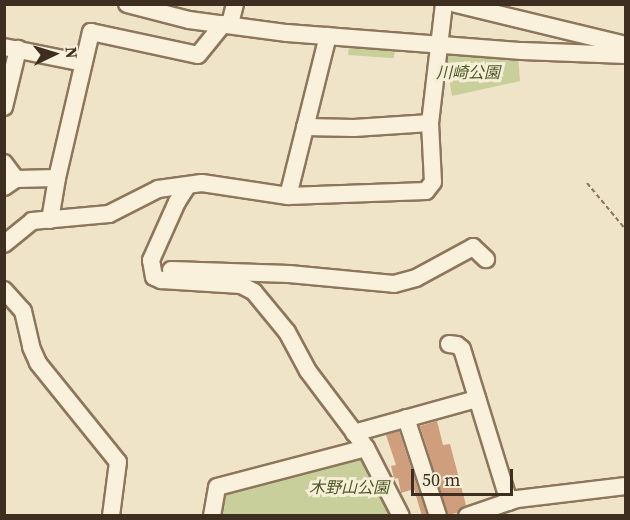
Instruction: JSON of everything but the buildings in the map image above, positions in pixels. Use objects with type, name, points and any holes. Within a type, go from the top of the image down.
[{"type":"street","points":[[127,4],[189,20],[328,36],[440,46],[626,55]]},
{"type":"street","points":[[50,220],[57,178],[91,32],[198,55],[226,24],[235,4]]},
{"type":"street","points":[[4,244],[32,221],[109,214],[158,189],[188,185],[211,184],[288,196],[426,191],[433,182],[430,123],[444,4]]},
{"type":"street","points":[[456,4],[626,45]]},
{"type":"street","points":[[288,196],[328,36]]},
{"type":"street","points":[[4,107],[11,48],[83,63]]},
{"type":"street","points":[[306,127],[354,128],[430,123]]},
{"type":"street","points":[[4,163],[10,183],[57,178]]},
{"type":"street","points":[[188,185],[177,202],[151,260],[154,277],[160,280],[241,285],[254,292],[288,332],[308,371],[366,448],[401,516]]},
{"type":"street","points":[[151,269],[289,274],[394,284],[416,278],[473,247],[486,259]]},
{"type":"street","points":[[4,290],[23,311],[31,347],[38,363],[118,462],[111,516]]},
{"type":"street","points":[[448,344],[462,349],[509,502]]},
{"type":"street","points":[[354,434],[477,399]]},
{"type":"street","points":[[406,418],[438,516]]},
{"type":"street","points":[[212,516],[217,487],[366,448]]},
{"type":"street","points":[[467,516],[509,502],[558,492],[626,486]]},
{"type":"path","points":[[587,183],[626,231]]},
{"type":"green space","points":[[349,42],[395,45],[394,58],[348,55]]},
{"type":"green space","name":"川崎公園","points":[[445,53],[518,55],[520,81],[452,96]]},
{"type":"green space","name":"木野山公園","points":[[363,453],[396,516],[219,516],[223,491]]}]
